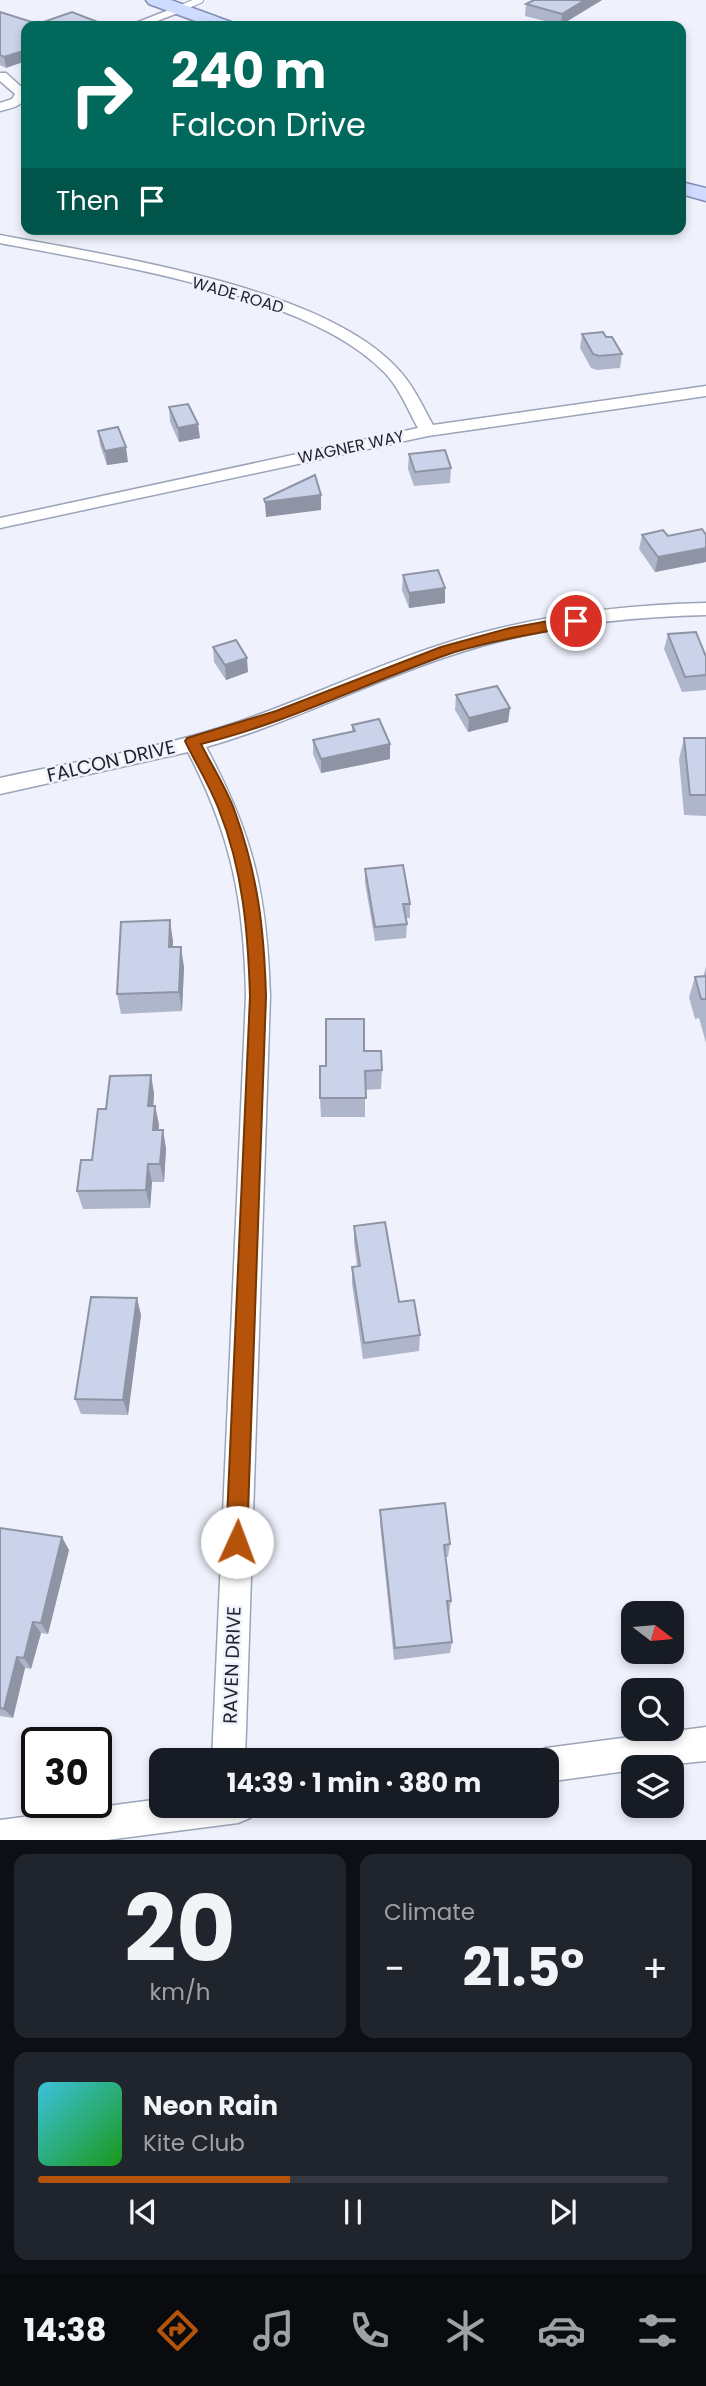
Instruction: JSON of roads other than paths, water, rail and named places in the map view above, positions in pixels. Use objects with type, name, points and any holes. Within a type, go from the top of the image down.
[{"type":"main road","points":[[155,0],[211,21]]},
{"type":"main road","points":[[686,189],[706,195]]},
{"type":"street","points":[[147,21],[179,9]]},
{"type":"street","points":[[5,75],[21,93]]},
{"type":"street","points":[[0,107],[16,102],[21,95]]},
{"type":"street","name":"WADE ROAD","points":[[0,240],[82,254],[165,274],[261,300],[308,317],[371,352],[390,369],[406,391],[428,431]]},
{"type":"street","name":"WAGNER WAY","points":[[0,523],[428,431],[706,391]]},
{"type":"street","name":"FALCON DRIVE","points":[[0,786],[192,741],[269,719],[396,668],[488,638],[531,628],[638,612],[706,609]]},
{"type":"street","name":"RAVEN DRIVE","points":[[192,741],[227,809],[239,847],[250,887],[257,956],[258,996],[228,1748]]},
{"type":"street","points":[[559,1763],[706,1744]]},
{"type":"street","points":[[0,1837],[149,1818]]},
{"type":"lane","points":[[179,9],[200,0]]}]
